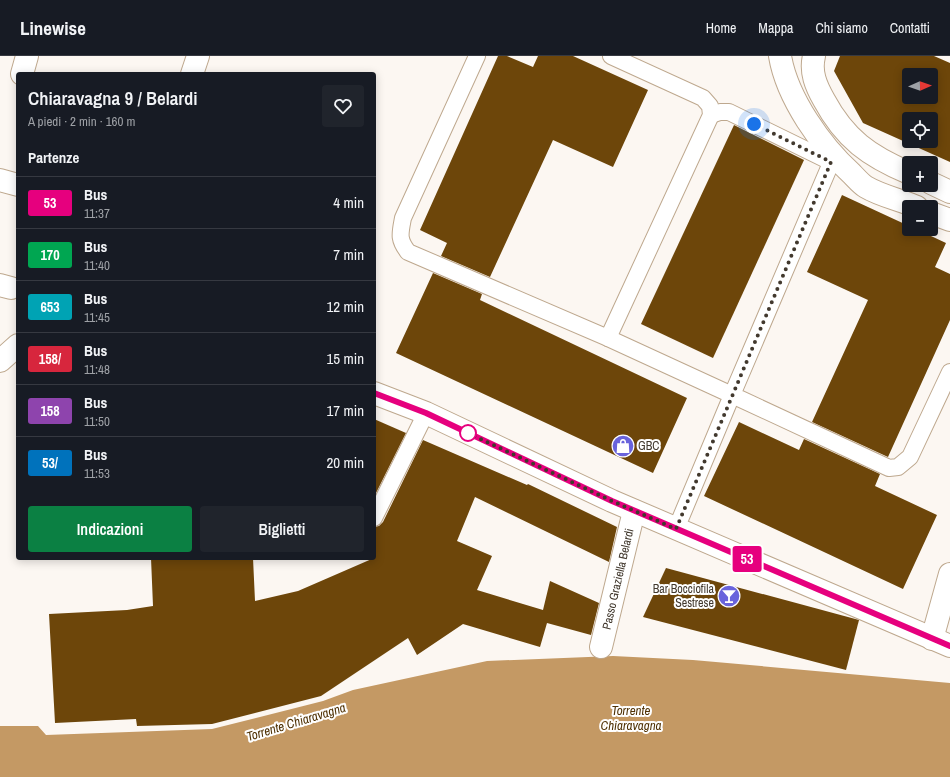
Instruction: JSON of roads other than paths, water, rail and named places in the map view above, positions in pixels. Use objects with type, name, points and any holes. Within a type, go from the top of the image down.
[{"type":"street","points":[[23,72],[27,56]]},
{"type":"street","points":[[193,72],[198,56]]},
{"type":"street","points":[[780,56],[785,78],[796,100],[833,159],[866,186],[902,201]]},
{"type":"street","points":[[814,56],[813,75],[820,93],[833,117],[848,136],[868,152],[902,169]]},
{"type":"street","points":[[0,180],[16,184]]},
{"type":"street","points":[[938,186],[950,192]]},
{"type":"street","points":[[938,216],[950,220]]},
{"type":"street","points":[[0,361],[16,347]]},
{"type":"street","points":[[376,394],[426,413],[634,511],[941,642],[950,574]]},
{"type":"street","name":"Passo Graziella Belardi","points":[[601,647],[634,511]]},
{"type":"lane","points":[[476,56],[403,218],[400,231],[401,242],[408,252],[608,338],[889,468],[898,467],[910,457],[950,372]]},
{"type":"lane","points":[[608,338],[711,115],[710,106],[703,98],[611,56]]},
{"type":"lane","points":[[676,529],[833,159],[729,112],[720,112],[711,115]]},
{"type":"lane","points":[[376,514],[426,413]]},
{"type":"water","name":"Torrente Chiaravagna","points":[[613,656],[693,660],[950,683],[950,777],[0,777],[0,726],[38,726],[46,735],[212,729],[323,701],[353,690],[487,661]]},
{"type":"place","name":"GBC","points":[[623,446]]},
{"type":"place","name":"Bar Bocciofila Sestrese","points":[[729,596]]}]
